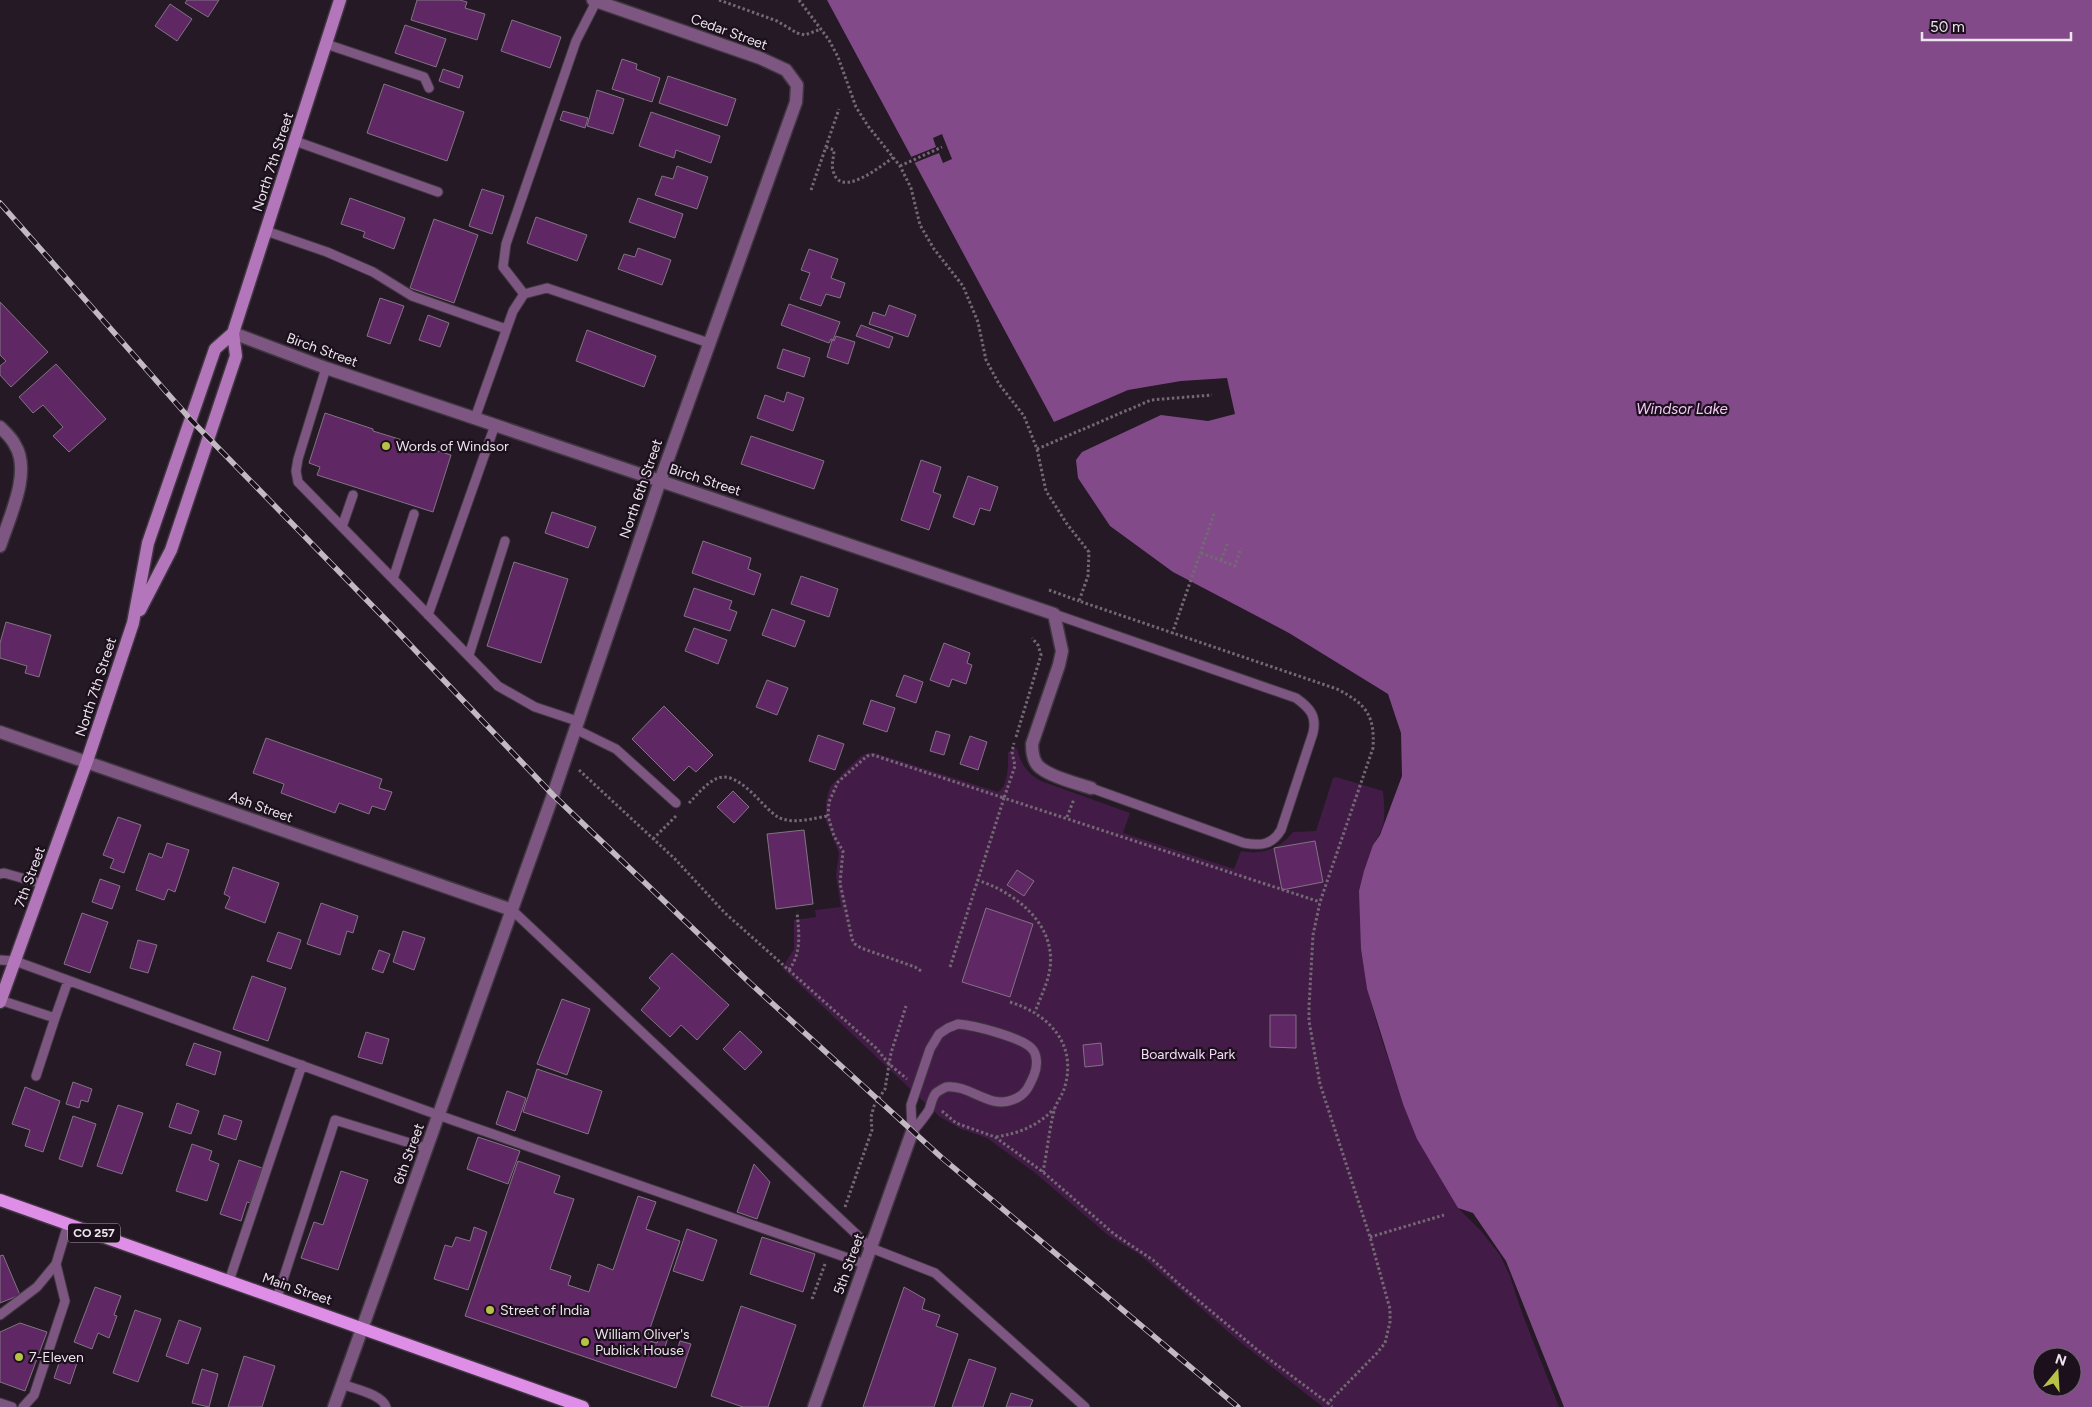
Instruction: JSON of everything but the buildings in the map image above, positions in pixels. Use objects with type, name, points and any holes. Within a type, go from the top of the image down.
[{"type":"main road","name":"North 7th Street","points":[[134,623],[171,550],[236,356],[233,333],[340,0]]},
{"type":"main road","name":"North 7th Street","points":[[88,761],[134,623],[151,533],[215,349],[233,333]]},
{"type":"main road","name":"7th Street","points":[[0,1001],[88,761]]},
{"type":"main road","name":"Main Street","points":[[0,1200],[583,1407]]},
{"type":"street","name":"Cedar Street","points":[[595,0],[760,58],[786,70],[793,80]]},
{"type":"street","name":"North 6th Street","points":[[512,910],[660,481],[796,102],[797,85],[793,80]]},
{"type":"street","name":"Birch Street","points":[[233,333],[326,368],[1054,614]]},
{"type":"street","points":[[0,427],[15,444],[20,458],[22,479],[0,546]]},
{"type":"street","points":[[1054,614],[1062,651],[1032,744],[1034,759],[1041,769],[1090,788]]},
{"type":"street","name":"Ash Street","points":[[0,732],[88,761],[512,910]]},
{"type":"street","name":"6th Street","points":[[334,1407],[512,910]]},
{"type":"street","name":"5th Street","points":[[814,1407],[912,1132]]},
{"type":"lane","points":[[524,294],[503,268],[506,244],[576,41],[595,0]]},
{"type":"lane","points":[[326,44],[424,78],[429,88]]},
{"type":"lane","points":[[295,142],[438,192]]},
{"type":"lane","points":[[266,231],[327,252],[373,272],[412,296],[506,329]]},
{"type":"lane","points":[[475,418],[513,311],[524,294],[547,288],[709,343]]},
{"type":"lane","points":[[326,368],[296,471],[298,482],[498,686],[535,707],[576,725],[616,749],[676,803]]},
{"type":"lane","points":[[428,615],[495,425]]},
{"type":"lane","points":[[342,527],[353,495]]},
{"type":"lane","points":[[393,579],[414,514]]},
{"type":"lane","points":[[468,656],[505,541]]},
{"type":"lane","points":[[1054,614],[1296,698],[1306,705],[1314,715],[1316,723],[1281,830],[1276,838],[1268,844],[1244,844],[1090,788]]},
{"type":"lane","points":[[0,874],[4,873],[43,884]]},
{"type":"lane","points":[[512,910],[871,1248],[935,1273],[1085,1407]]},
{"type":"lane","points":[[0,960],[15,961],[438,1115],[865,1264]]},
{"type":"lane","points":[[36,1076],[68,981]]},
{"type":"lane","points":[[0,1001],[55,1018]]},
{"type":"lane","points":[[958,1024],[974,1025],[1024,1042],[1032,1048],[1036,1056],[1035,1072],[1029,1088],[1021,1096],[1010,1101],[998,1102],[960,1089],[946,1087],[936,1093],[928,1111],[912,1132],[911,1105],[930,1050],[939,1034],[958,1024]]},
{"type":"lane","points":[[229,1281],[302,1065]]},
{"type":"lane","points":[[277,1298],[335,1120],[426,1148]]},
{"type":"lane","points":[[0,1315],[37,1287],[56,1264],[68,1224]]},
{"type":"lane","points":[[23,1407],[34,1395],[65,1301],[56,1264]]},
{"type":"lane","points":[[342,1384],[380,1398],[386,1407]]},
{"type":"lane","points":[[0,1402],[12,1407]]},
{"type":"path","points":[[719,0],[778,21],[797,33],[805,35],[821,29]]},
{"type":"path","points":[[799,0],[830,40],[856,107],[868,126],[900,166],[911,188],[920,225],[934,249],[963,286],[978,322],[986,360],[999,384],[1024,416],[1037,449],[1046,491],[1067,524],[1089,552],[1088,576],[1079,601]]},
{"type":"path","points":[[811,190],[839,109]]},
{"type":"path","points":[[826,147],[834,150],[833,171],[837,179],[844,183],[851,183],[863,177],[894,157]]},
{"type":"path","points":[[900,166],[942,147]]},
{"type":"path","points":[[1037,449],[1150,400],[1212,395]]},
{"type":"path","points":[[1172,634],[1215,511]]},
{"type":"path","points":[[1221,560],[1228,542]]},
{"type":"path","points":[[1201,553],[1235,566],[1241,548]]},
{"type":"path","points":[[1049,590],[1172,634],[1337,689],[1356,699],[1364,707],[1373,723],[1373,748],[1320,902],[1313,935],[1309,1021],[1320,1084],[1370,1237],[1390,1308],[1390,1322],[1384,1344],[1328,1403]]},
{"type":"path","points":[[921,971],[915,967],[861,948],[852,939],[840,883],[842,851],[834,836],[828,816],[828,802],[838,782],[867,756],[873,755],[1320,902]]},
{"type":"path","points":[[565,758],[675,859],[724,913],[876,1048],[909,1081]]},
{"type":"path","points":[[686,806],[713,780],[722,778],[740,782],[778,817],[798,820],[828,816]]},
{"type":"path","points":[[950,967],[1004,798]]},
{"type":"path","points":[[653,839],[680,813]]},
{"type":"path","points":[[977,880],[993,886],[1024,905],[1047,937],[1051,951],[1050,968],[1048,979],[1035,1012]]},
{"type":"path","points":[[789,970],[794,964],[799,947],[797,912]]},
{"type":"path","points":[[1010,1002],[1035,1012],[1058,1033],[1068,1066],[1065,1087],[1055,1109],[1043,1172]]},
{"type":"path","points":[[841,1219],[872,1130],[871,1117],[874,1106],[885,1089],[891,1053],[906,1006]]},
{"type":"path","points":[[995,1137],[1013,1134],[1036,1125],[1055,1109]]},
{"type":"path","points":[[941,1110],[956,1123],[995,1137],[1043,1172],[1114,1234],[1153,1260],[1261,1354],[1332,1407]]},
{"type":"path","points":[[1370,1237],[1444,1215]]},
{"type":"path","points":[[812,1299],[829,1251]]},
{"type":"green space","name":"Boardwalk Park","points":[[1017,748],[1025,767],[1041,781],[1130,813],[1123,833],[1234,869],[1241,851],[1263,851],[1276,847],[1293,832],[1316,831],[1333,778],[1336,777],[1383,791],[1384,820],[1381,832],[1373,845],[1361,949],[1367,989],[1403,1104],[1458,1208],[1481,1231],[1500,1255],[1510,1276],[1522,1313],[1559,1407],[1323,1407],[1240,1342],[1139,1254],[1109,1236],[1034,1172],[987,1138],[961,1129],[940,1117],[782,968],[794,949],[794,920],[816,917],[815,910],[841,907],[836,875],[839,853],[826,821],[826,801],[830,787],[861,756],[875,753],[998,792],[1002,789],[1006,779],[1008,752]]},
{"type":"water","name":"Windsor Lake","points":[[827,0],[2092,0],[2092,1407],[1564,1407],[1506,1261],[1473,1213],[1458,1208],[1417,1139],[1403,1104],[1367,989],[1361,949],[1359,891],[1373,845],[1380,835],[1402,776],[1401,733],[1388,694],[1289,633],[1173,572],[1110,526],[1078,478],[1076,460],[1082,452],[1161,415],[1208,421],[1235,414],[1227,378],[1181,381],[1128,390],[1054,422]]},
{"type":"pier","points":[[942,134],[952,159],[943,163],[939,153],[914,163],[911,157],[936,147],[933,138]]},
{"type":"railway","points":[[0,203],[191,420],[395,629],[553,795],[750,983],[941,1157],[1238,1407]]},
{"type":"place","name":"Words of Windsor","points":[[386,446]]},
{"type":"place","name":"Street of India","points":[[490,1310]]},
{"type":"place","name":"William Oliver's Publick House","points":[[585,1342]]},
{"type":"place","name":"7-Eleven","points":[[19,1357]]}]
